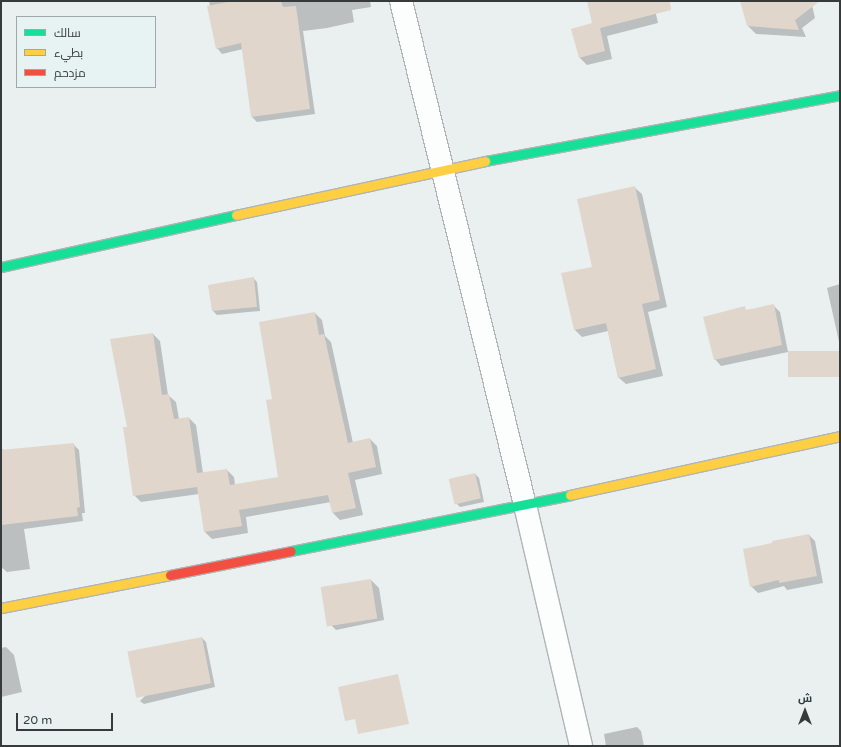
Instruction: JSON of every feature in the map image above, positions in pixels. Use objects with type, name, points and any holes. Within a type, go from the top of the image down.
[{"type":"street","points":[[400,1],[525,505],[581,746]]},
{"type":"street","points":[[1,267],[442,169],[840,95]]},
{"type":"street","points":[[1,608],[525,505],[840,436]]},
{"type":"building","points":[[233,1],[281,1],[283,7],[296,6],[310,109],[251,117],[241,43],[216,49],[207,6]]},
{"type":"building","points":[[587,1],[670,1],[671,10],[600,28],[605,51],[579,58],[571,29],[592,23]]},
{"type":"building","points":[[740,1],[820,1],[795,20],[799,30],[747,26]]},
{"type":"building","points":[[635,186],[660,300],[642,304],[656,369],[618,378],[606,323],[574,330],[561,273],[592,267],[577,199]]},
{"type":"building","points":[[254,277],[257,307],[212,311],[208,285]]},
{"type":"building","points":[[774,304],[782,345],[714,360],[703,317],[745,306],[746,310]]},
{"type":"building","points":[[315,312],[319,335],[324,334],[348,443],[370,438],[376,467],[348,473],[356,508],[332,513],[328,495],[239,510],[242,526],[204,532],[197,487],[133,496],[123,427],[127,427],[110,339],[153,333],[162,395],[169,394],[174,419],[189,417],[197,473],[227,469],[230,485],[278,477],[266,400],[272,399],[259,322]]},
{"type":"building","points":[[788,351],[840,351],[840,377],[788,377]]},
{"type":"building","points":[[74,443],[80,507],[77,508],[78,516],[1,525],[1,450]]},
{"type":"building","points":[[475,473],[481,498],[455,504],[449,479]]},
{"type":"building","points":[[809,534],[817,576],[779,583],[779,580],[750,587],[743,549],[772,543],[772,541]]},
{"type":"building","points":[[371,579],[377,619],[327,626],[321,587]]},
{"type":"building","points":[[202,637],[211,683],[136,698],[127,652]]},
{"type":"building","points":[[398,674],[409,724],[358,734],[355,719],[345,721],[338,687]]},
{"type":"traffic: fast","points":[[485,161],[840,95]]},
{"type":"traffic: fast","points":[[1,267],[236,215]]},
{"type":"traffic: fast","points":[[291,551],[570,495]]},
{"type":"traffic: slow","points":[[236,215],[485,161]]},
{"type":"traffic: slow","points":[[570,495],[840,436]]},
{"type":"traffic: slow","points":[[1,608],[170,575]]},
{"type":"traffic: jam","points":[[170,575],[291,551]]}]
